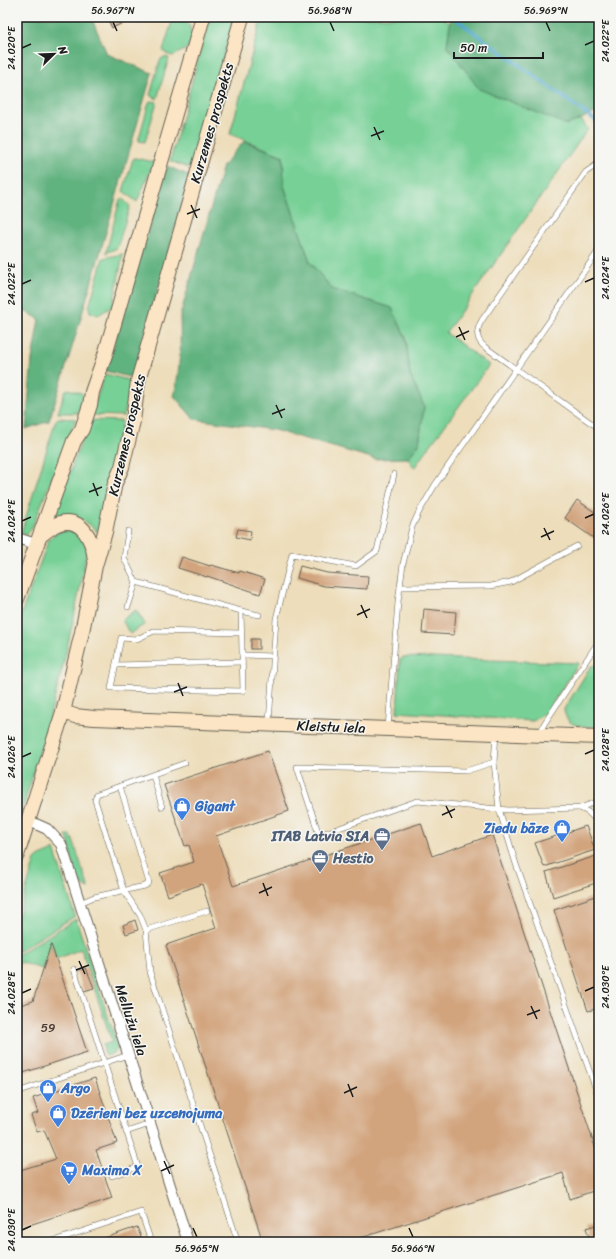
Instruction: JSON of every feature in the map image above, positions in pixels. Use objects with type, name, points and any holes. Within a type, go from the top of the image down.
[{"type":"main road","name":"Kurzemes prospekts","points":[[17,855],[63,712],[82,632],[95,566],[105,532],[115,483],[122,467],[136,408],[138,382],[242,17]]},
{"type":"main road","points":[[17,599],[74,441],[82,429],[90,405],[92,392],[105,355],[199,18]]},
{"type":"main road","points":[[38,540],[55,525],[62,523],[78,525],[87,532],[94,547],[95,566]]},
{"type":"main road","name":"Kleistu iela","points":[[63,712],[75,716],[94,718],[599,737]]},
{"type":"street","points":[[17,538],[38,540]]},
{"type":"street","name":"Mellužu iela","points":[[29,821],[47,829],[61,844],[188,1242]]},
{"type":"lane","points":[[599,163],[586,172],[479,326],[477,335],[482,345],[591,423],[599,427]]},
{"type":"lane","points":[[388,729],[400,587],[408,544],[419,512],[435,485],[599,250]]},
{"type":"lane","points":[[269,724],[276,619],[292,554],[356,566],[377,551],[394,474]]},
{"type":"lane","points":[[128,531],[124,558],[136,582],[128,607]]},
{"type":"lane","points":[[400,587],[465,588],[498,585],[511,582],[577,546]]},
{"type":"lane","points":[[136,582],[259,615]]},
{"type":"lane","points":[[241,611],[243,691],[111,688],[121,638],[137,639],[154,631],[241,633]]},
{"type":"lane","points":[[540,734],[544,724],[599,642]]},
{"type":"lane","points":[[242,655],[273,656]]},
{"type":"lane","points":[[116,665],[242,662]]},
{"type":"lane","points":[[496,733],[494,762],[499,808],[516,864],[599,1098]]},
{"type":"lane","points":[[494,762],[466,771],[297,767],[319,835],[417,801],[508,810],[580,808],[599,801]]},
{"type":"lane","points":[[185,763],[97,794],[95,800],[124,891],[140,915],[146,930],[150,972],[238,1242]]},
{"type":"lane","points":[[153,775],[162,807]]},
{"type":"lane","points":[[79,904],[94,898],[145,886],[149,883],[120,786]]},
{"type":"lane","points":[[580,808],[588,812],[599,823]]},
{"type":"lane","points":[[146,930],[207,911]]},
{"type":"lane","points":[[74,969],[138,1168],[112,1176]]},
{"type":"lane","points":[[17,1092],[128,1055]]},
{"type":"lane","points":[[126,1132],[150,1124]]},
{"type":"lane","points":[[50,1242],[141,1212],[151,1242]]},
{"type":"green space","points":[[17,17],[91,17],[107,54],[152,73],[89,291],[49,421],[26,429],[32,359],[39,319],[17,306]]},
{"type":"green space","points":[[176,17],[189,24],[192,36],[188,48],[173,56],[166,54],[163,50],[173,19]]},
{"type":"green space","points":[[210,17],[235,17],[191,169],[170,161]]},
{"type":"green space","points":[[262,17],[442,17],[450,23],[447,46],[567,125],[581,119],[588,129],[446,333],[489,365],[414,468],[408,458],[419,444],[424,406],[410,375],[406,338],[392,308],[332,289],[310,262],[284,186],[283,156],[230,134]]},
{"type":"green space","points":[[451,17],[599,17],[599,113],[597,112],[567,125],[479,89],[447,46]]},
{"type":"green space","points":[[164,57],[169,58],[157,99],[150,95],[160,60]]},
{"type":"green space","points":[[149,102],[157,102],[145,142],[139,141]]},
{"type":"green space","points":[[244,141],[283,156],[284,186],[310,262],[332,289],[392,308],[406,338],[410,375],[424,406],[419,444],[408,458],[375,459],[274,430],[194,419],[174,396],[180,356],[180,316],[223,166]]},
{"type":"green space","points":[[135,158],[154,162],[137,202],[123,191],[133,159]]},
{"type":"green space","points":[[167,166],[190,176],[133,378],[106,371]]},
{"type":"green space","points":[[120,199],[123,199],[130,206],[117,248],[106,253]]},
{"type":"green space","points":[[123,254],[113,306],[98,315],[90,312],[89,307],[103,258]]},
{"type":"green space","points":[[105,374],[132,381],[124,416],[91,415]]},
{"type":"green space","points":[[68,389],[81,393],[84,396],[78,413],[58,413],[65,391]]},
{"type":"green space","points":[[58,418],[76,419],[31,530],[26,535],[21,533],[56,420]]},
{"type":"green space","points":[[89,420],[122,421],[97,532],[88,523],[78,518],[72,516],[54,517]]},
{"type":"green space","points":[[68,529],[80,535],[87,549],[86,555],[65,658],[38,759],[17,826],[17,625],[49,539],[55,534]]},
{"type":"green space","points":[[136,610],[145,624],[130,634],[122,620]]},
{"type":"green space","points":[[403,657],[579,663],[546,713],[533,721],[397,712],[400,660]]},
{"type":"green space","points":[[599,664],[599,727],[576,725],[568,720],[564,709],[591,666]]},
{"type":"green space","points":[[66,835],[70,835],[73,840],[89,889],[83,885],[75,873],[69,842]]},
{"type":"green space","points":[[54,849],[75,916],[17,952],[17,920],[35,860],[39,856]]},
{"type":"green space","points":[[76,919],[118,1047],[115,1052],[107,1056],[105,1055],[103,1045],[112,1042],[81,949],[56,959],[51,945],[42,969],[20,962],[17,967],[17,955]]},
{"type":"building","points":[[107,17],[130,17],[131,19],[112,28]]},
{"type":"building","points":[[577,500],[599,515],[599,542],[565,518]]},
{"type":"building","points":[[238,529],[251,531],[250,540],[236,537]]},
{"type":"building","points":[[182,557],[210,566],[211,565],[239,573],[240,571],[265,579],[260,594],[178,568]]},
{"type":"building","points":[[300,566],[327,573],[368,576],[367,589],[324,586],[297,578]]},
{"type":"building","points":[[424,609],[456,612],[454,635],[422,633]]},
{"type":"building","points":[[251,639],[259,639],[259,649],[251,649]]},
{"type":"building","points":[[268,751],[289,811],[216,836],[233,886],[421,823],[432,856],[492,835],[599,1159],[599,1189],[570,1199],[563,1173],[348,1242],[263,1242],[166,945],[216,928],[202,884],[168,896],[160,873],[194,862],[189,845],[185,846],[164,785]]},
{"type":"building","points":[[586,826],[595,850],[544,867],[535,843]]},
{"type":"building","points":[[599,855],[599,882],[553,897],[546,872]]},
{"type":"building","points":[[599,895],[599,1008],[588,1011],[554,910]]},
{"type":"building","points":[[135,920],[138,930],[126,934],[123,925]]},
{"type":"building","points":[[51,944],[87,1052],[17,1075],[17,1006],[33,1001]]},
{"type":"building","points":[[86,968],[94,988],[84,991],[76,971]]},
{"type":"building","points":[[95,1078],[117,1143],[96,1150],[112,1198],[17,1229],[17,1171],[56,1159],[44,1130],[37,1132],[31,1115],[38,1113],[33,1098]]},
{"type":"building","points":[[599,1224],[599,1242],[591,1242],[586,1228]]},
{"type":"building","points":[[137,1227],[143,1242],[93,1242]]},
{"type":"waterway","points":[[453,17],[599,123]]},
{"type":"place","name":"Gigant","points":[[182,821]]},
{"type":"place","name":"Ziedu bāze","points":[[562,843]]},
{"type":"place","name":"ITAB Latvia SIA","points":[[382,851]]},
{"type":"place","name":"Hestio","points":[[320,873]]},
{"type":"place","name":"Argo","points":[[48,1103]]},
{"type":"place","name":"Dzērieni bez uzcenojuma","points":[[58,1128]]},
{"type":"place","name":"Maxima X","points":[[69,1185]]}]
